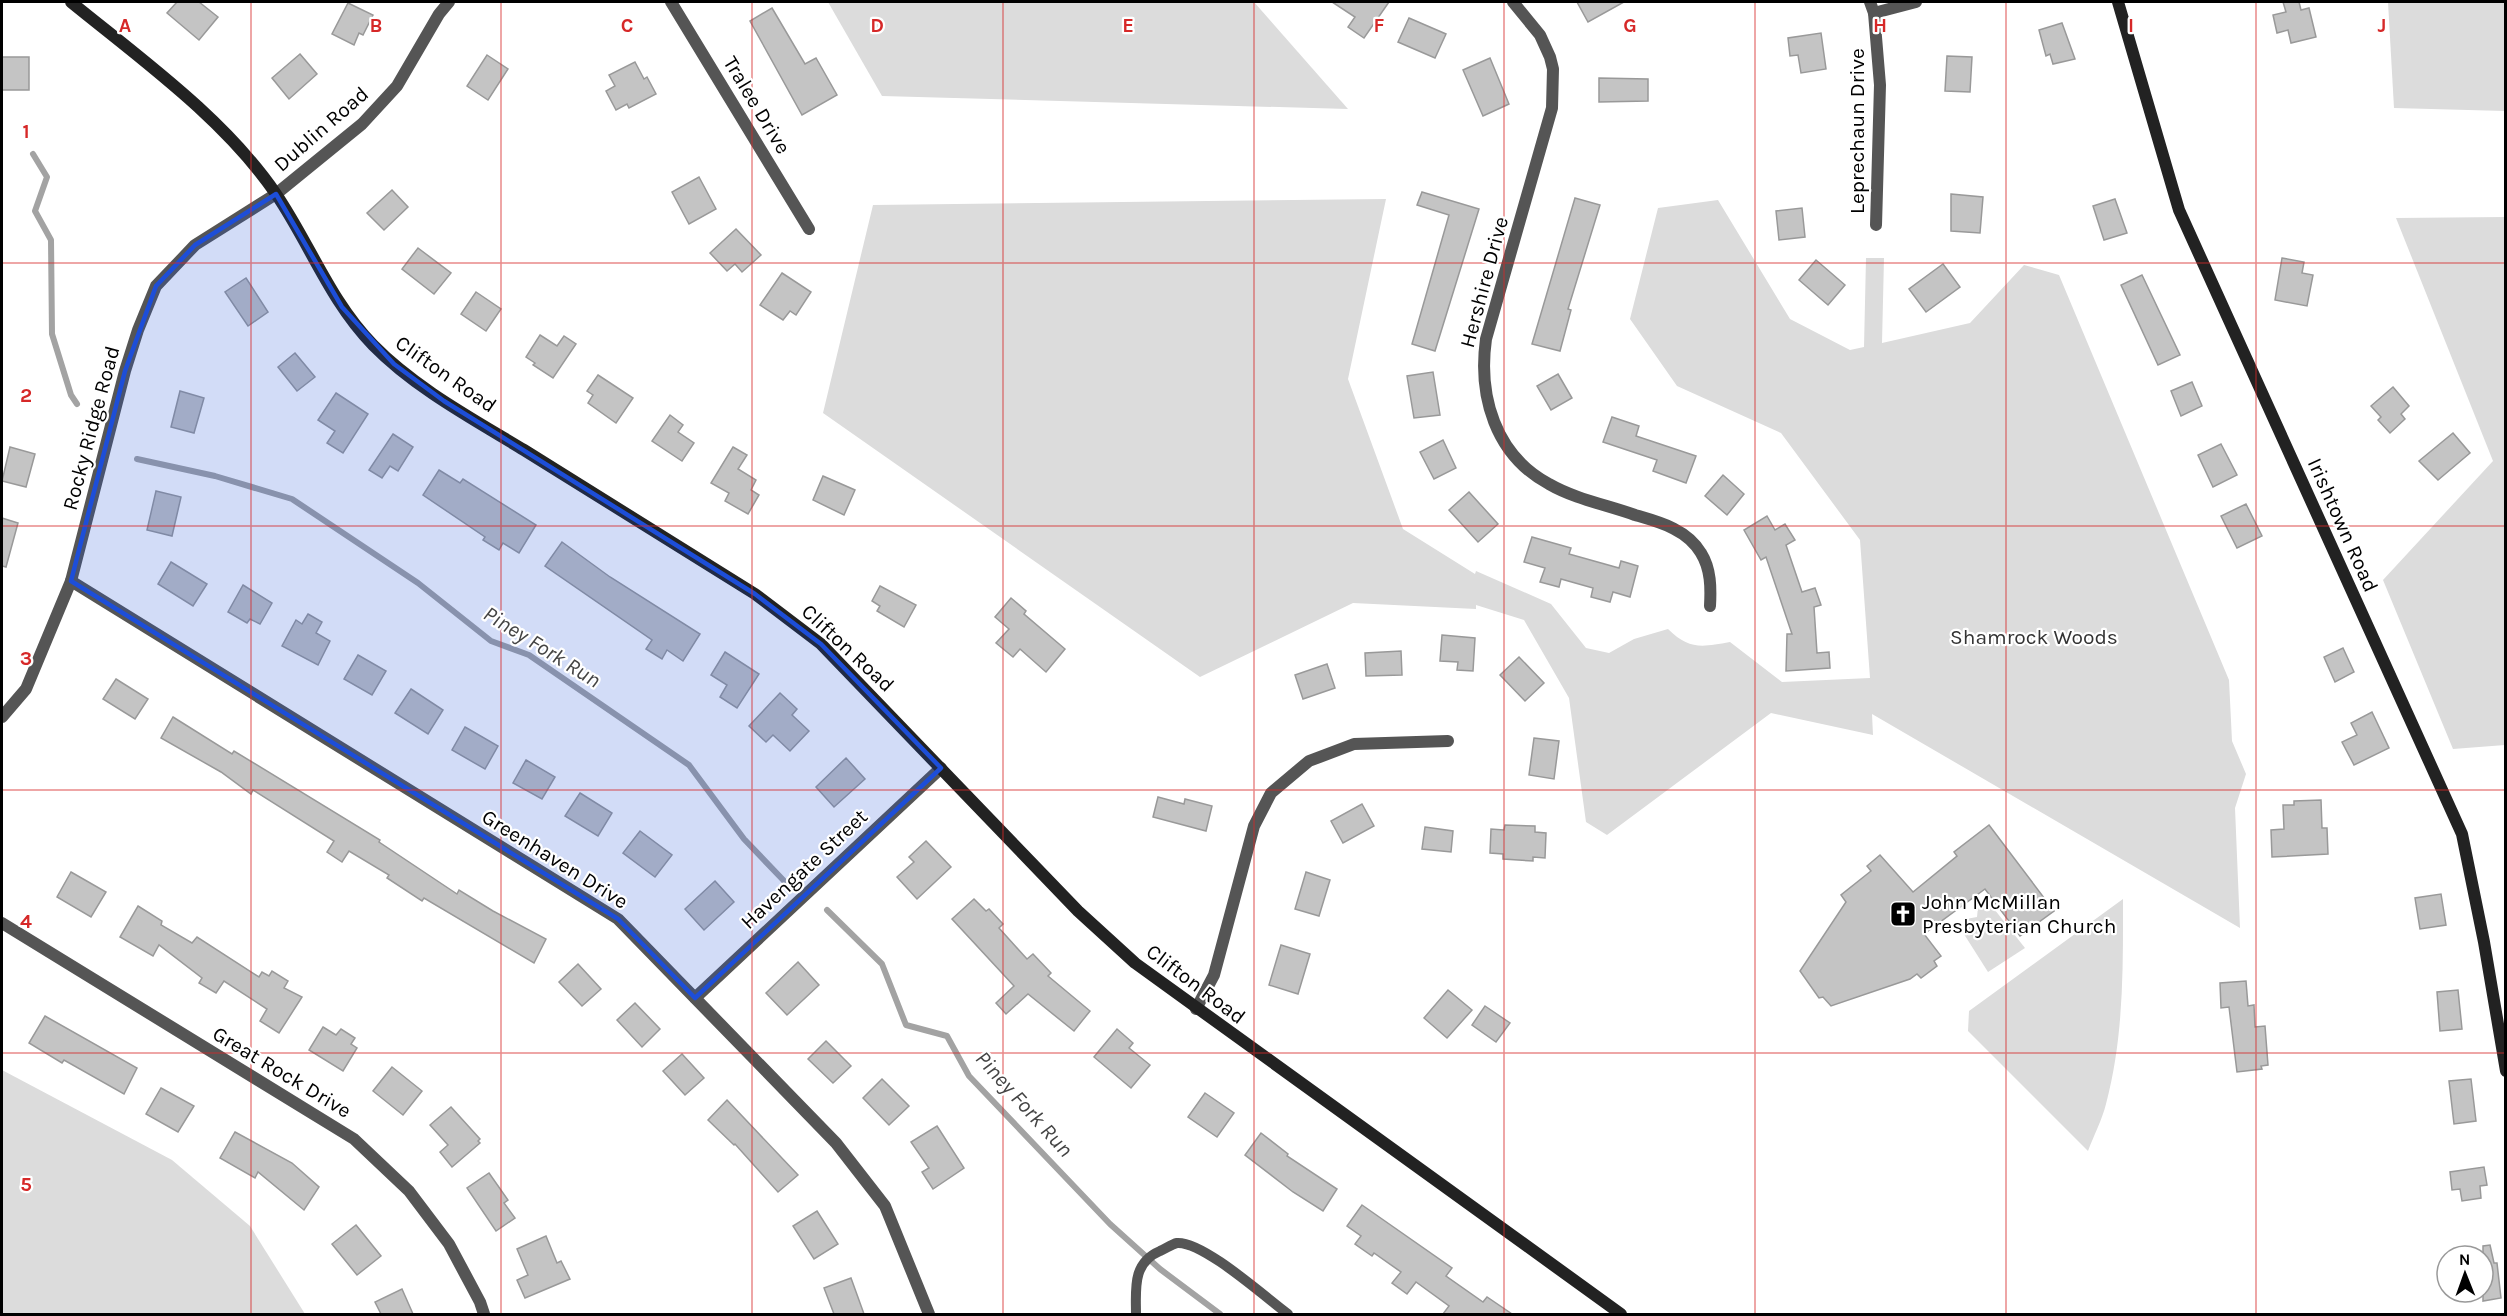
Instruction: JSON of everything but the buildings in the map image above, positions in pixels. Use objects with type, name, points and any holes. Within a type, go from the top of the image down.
[{"type":"main road","name":"Clifton Road","points":[[71,2],[189,100],[251,161],[276,194],[342,307],[373,345],[394,364],[444,401],[778,610],[821,644],[1085,918],[1135,963],[1621,1314]]},
{"type":"main road","name":"Irishtown Road","points":[[2118,2],[2179,210],[2462,834],[2485,950],[2505,1071]]},
{"type":"street","name":"Dublin Road","points":[[276,194],[362,124],[397,86],[439,14],[449,2]]},
{"type":"street","name":"Tralee Drive","points":[[671,2],[809,229]]},
{"type":"street","name":"Hershire Drive","points":[[1514,2],[1540,35],[1553,69],[1553,89],[1547,131],[1486,339],[1484,374],[1489,411],[1505,443],[1532,473],[1548,484],[1568,493],[1666,525],[1692,541],[1701,552],[1709,573],[1710,606]]},
{"type":"street","points":[[1872,7],[1916,2]]},
{"type":"street","name":"Leprechaun Drive","points":[[1872,7],[1880,85],[1876,225]]},
{"type":"street","name":"Rocky Ridge Road","points":[[2,717],[26,689],[71,581],[125,371],[138,330],[156,286],[195,245],[276,194]]},
{"type":"street","name":"Greenhaven Drive","points":[[71,581],[618,919],[836,1143],[885,1206],[928,1314]]},
{"type":"street","points":[[1196,1009],[1214,975],[1254,826],[1271,793],[1309,761],[1354,744],[1448,741]]},
{"type":"street","name":"Havengate Street","points":[[695,998],[941,768]]},
{"type":"street","name":"Great Rock Drive","points":[[2,923],[354,1139],[409,1191],[449,1244],[484,1314]]},
{"type":"lane","points":[[1136,1314],[1136,1279],[1144,1264],[1156,1253],[1176,1243],[1201,1248],[1288,1314]]},
{"type":"highlighted area","points":[[276,194],[342,307],[394,364],[444,401],[755,594],[821,644],[941,768],[695,998],[618,919],[71,581],[125,371],[156,286],[195,245]]},
{"type":"green space","points":[[828,2],[1254,2],[1348,109],[882,96]]},
{"type":"green space","points":[[2388,2],[2505,2],[2505,111],[2394,108]]},
{"type":"green space","name":"Shamrock Woods","points":[[1386,199],[1348,379],[1403,529],[1475,574],[1476,571],[1551,604],[1586,648],[1609,653],[1634,639],[1668,629],[1689,644],[1704,646],[1730,642],[1782,682],[1870,678],[1860,540],[1781,433],[1677,386],[1630,319],[1658,208],[1718,200],[1790,319],[1850,350],[1864,347],[1866,258],[1884,258],[1882,343],[1970,323],[2024,265],[2059,275],[2229,680],[2232,741],[2246,774],[2235,808],[2240,928],[1872,714],[1873,735],[1771,713],[1607,835],[1586,822],[1569,698],[1524,620],[1476,605],[1476,609],[1353,603],[1200,677],[823,413],[873,205]]},
{"type":"green space","points":[[2505,217],[2505,745],[2453,749],[2383,580],[2493,461],[2396,218]]},
{"type":"green space","points":[[2123,899],[2121,1002],[2116,1053],[2104,1110],[2088,1151],[1968,1031],[1969,1011]]},
{"type":"green space","points":[[1987,900],[2025,948],[1988,972],[1962,931],[1966,919],[1977,917],[1978,907]]},
{"type":"green space","points":[[2,1070],[172,1160],[250,1226],[305,1314],[2,1314]]},
{"type":"waterway","name":"Piney Fork Run","points":[[33,154],[47,177],[35,211],[51,240],[52,334],[71,395],[77,404]]},
{"type":"waterway","name":"Piney Fork Run","points":[[137,459],[215,476],[292,499],[418,583],[491,641],[529,655],[689,765],[744,839],[788,885]]},
{"type":"waterway","name":"Piney Fork Run","points":[[827,910],[882,964],[906,1025],[947,1036],[969,1076],[1110,1224],[1160,1269],[1220,1314]]},
{"type":"place","name":"John McMillan Presbyterian Church","points":[[1903,914]]}]
